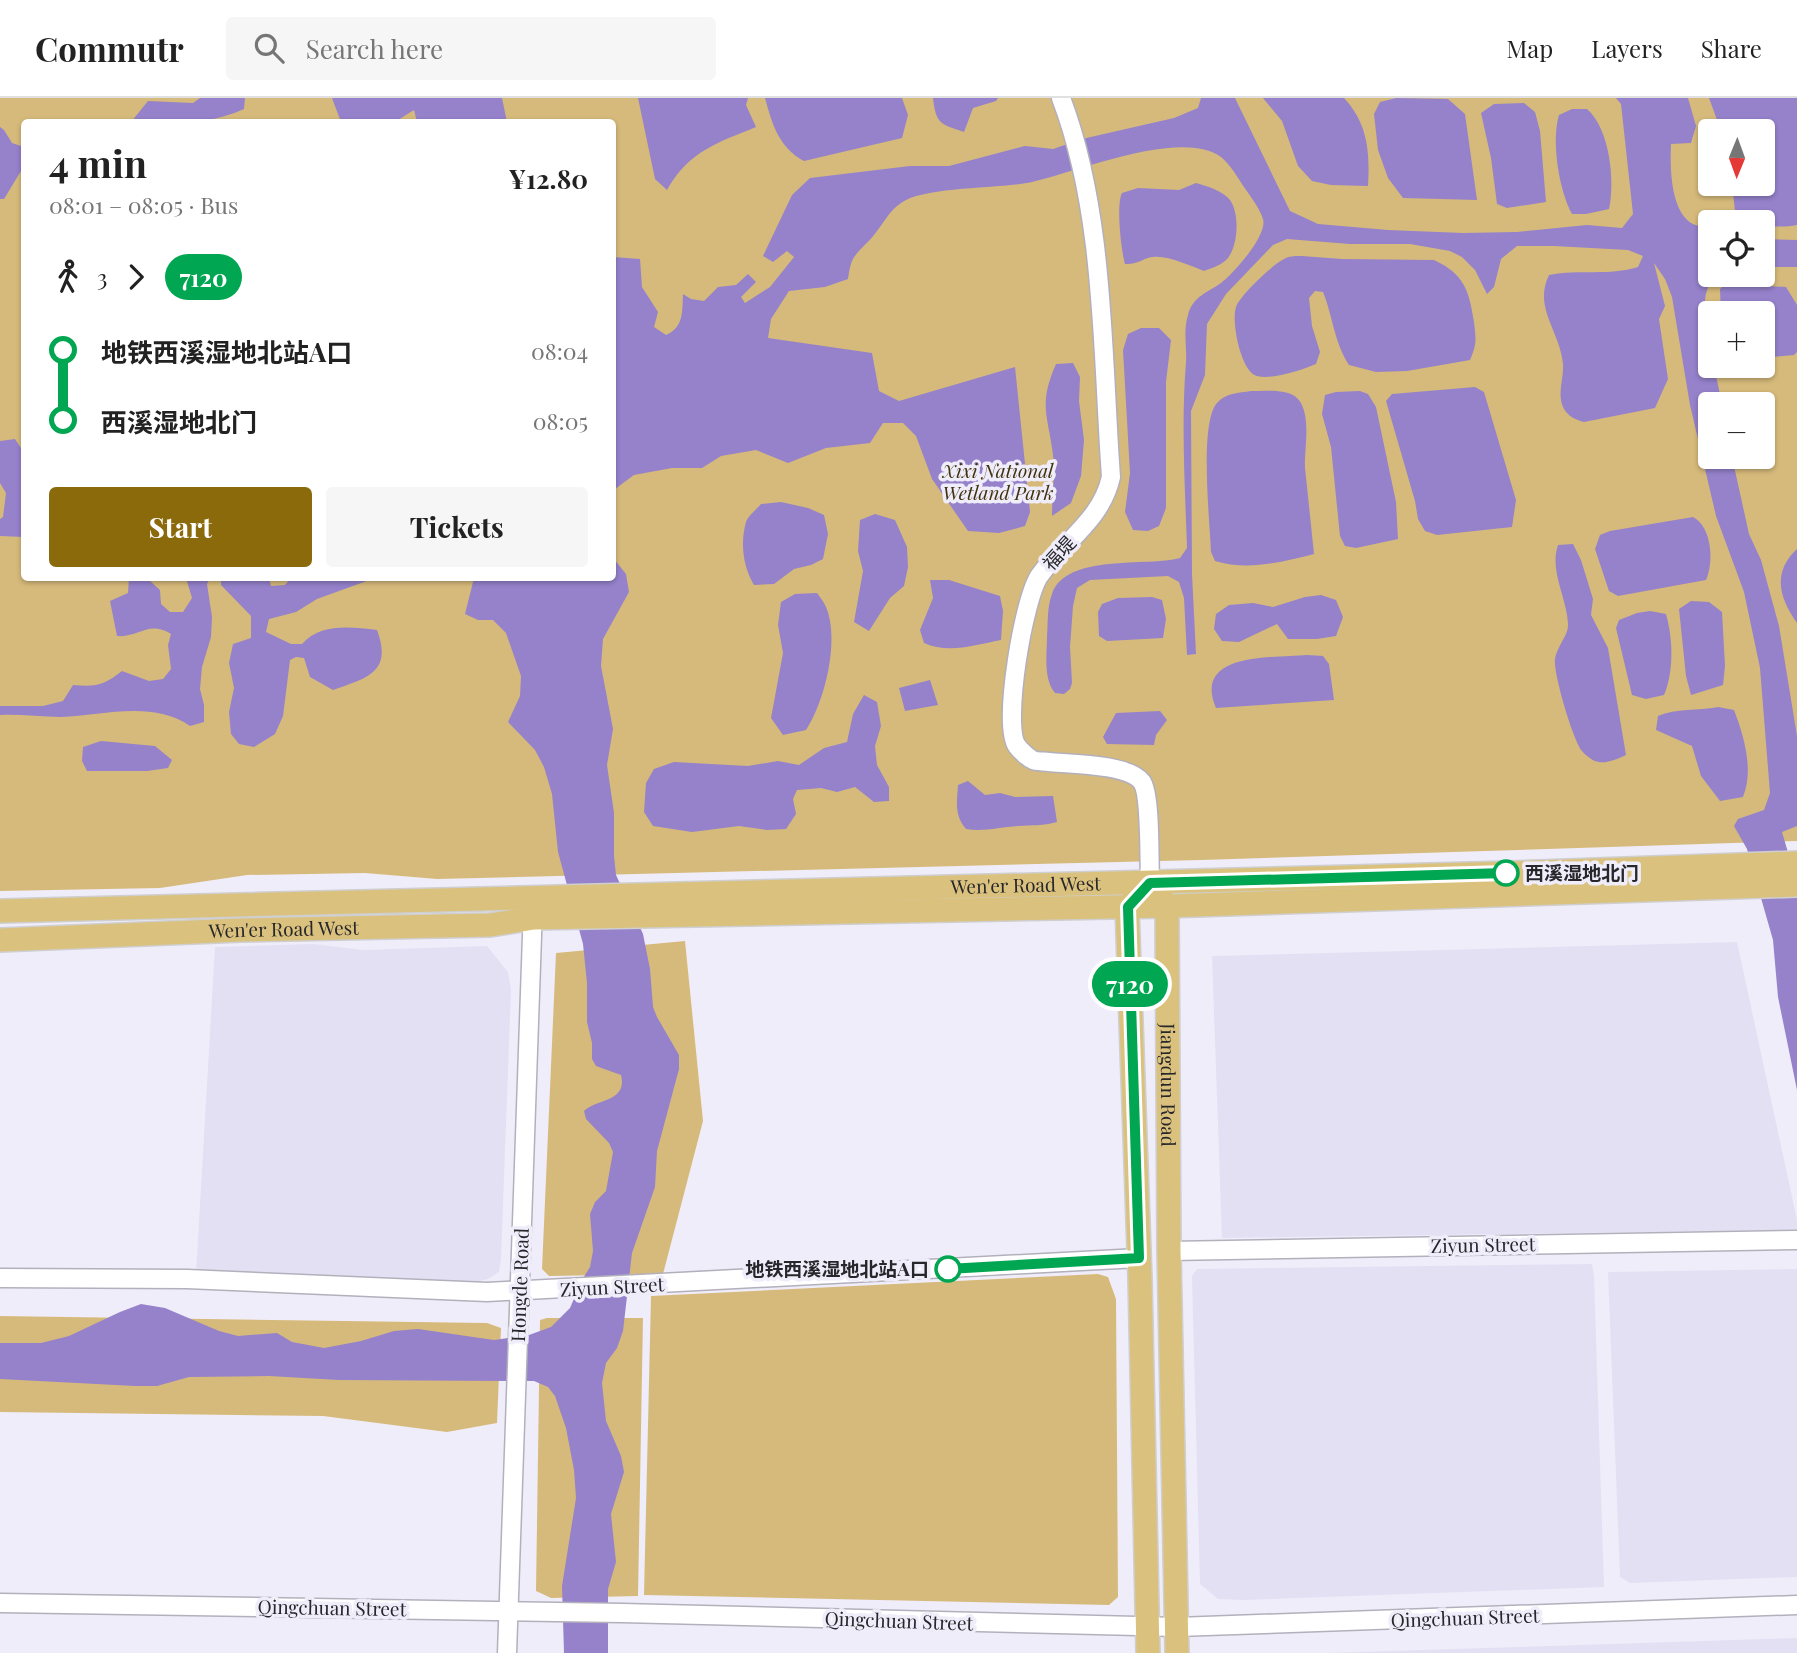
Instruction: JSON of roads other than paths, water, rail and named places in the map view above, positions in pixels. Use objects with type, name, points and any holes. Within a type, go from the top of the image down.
[{"type":"main road","points":[[1745,875],[1797,863]]},
{"type":"main road","name":"Wen'er Road West","points":[[0,911],[566,907],[1150,883],[1745,875]]},
{"type":"main road","name":"Wen'er Road West","points":[[648,905],[1167,906],[1745,875]]},
{"type":"main road","points":[[1745,875],[1797,885]]},
{"type":"main road","points":[[1128,907],[1150,883],[1167,906]]},
{"type":"main road","name":"Jiangdun Road","points":[[1167,906],[1169,1251],[1177,1653]]},
{"type":"main road","name":"Wen'er Road West","points":[[0,940],[241,930],[490,925],[533,907]]},
{"type":"main road","name":"Jiangdun Road","points":[[1128,907],[1148,1653]]},
{"type":"street","name":"福堤","points":[[1061,98],[1074,131],[1084,173],[1100,300],[1111,477],[1107,496],[1094,516],[1038,577],[1026,612],[1019,648],[1011,734],[1017,747],[1033,760],[1093,766],[1129,773],[1142,782],[1147,801],[1150,883]]},
{"type":"street","name":"Hongde Road","points":[[507,1653],[533,907]]},
{"type":"street","name":"Ziyun Street","points":[[1169,1251],[1797,1240]]},
{"type":"street","name":"Ziyun Street","points":[[0,1278],[187,1279],[487,1292],[1139,1258]]},
{"type":"street","name":"Qingchuan Street","points":[[0,1603],[622,1613],[1177,1628],[1797,1605]]},
{"type":"place","name":"西溪湿地北门","points":[[1506,873]]},
{"type":"place","name":"地铁西溪湿地北站A口","points":[[948,1269]]},
{"type":"park label","name":"Xixi National Wetland Park","points":[[998,482]]}]
